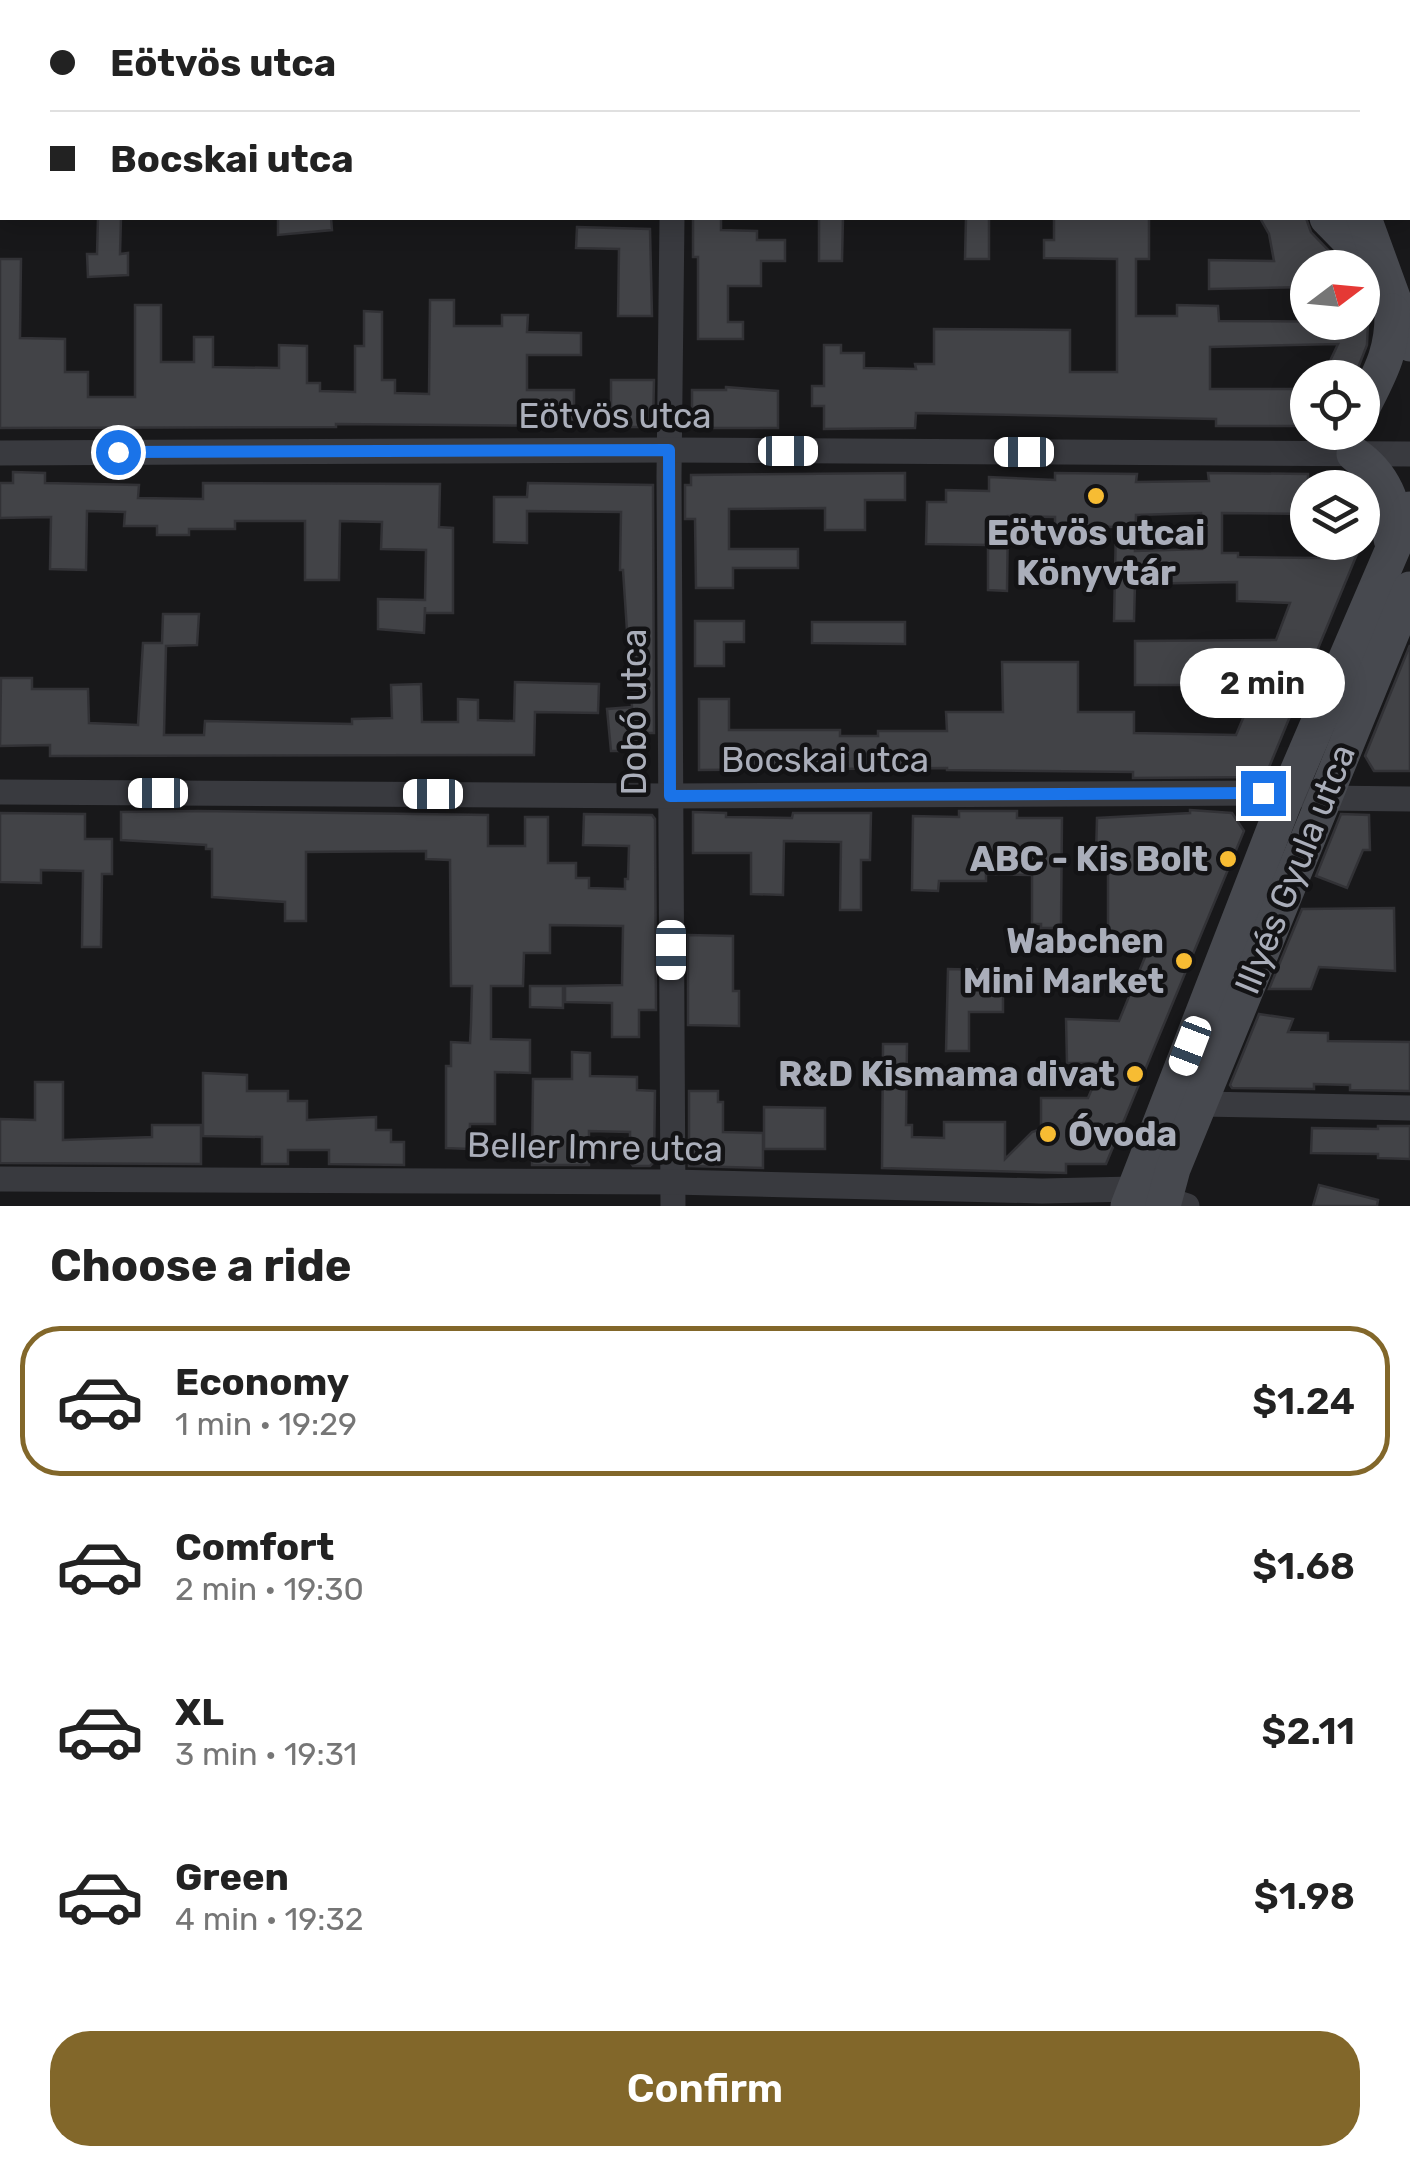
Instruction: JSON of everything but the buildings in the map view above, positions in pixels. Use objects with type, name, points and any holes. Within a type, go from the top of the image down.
[{"type":"main road","points":[[1329,220],[1391,276],[1393,340],[1380,369]]},
{"type":"main road","points":[[1365,220],[1391,276],[1410,344]]},
{"type":"main road","points":[[1352,450],[1373,470],[1394,509],[1396,522],[1386,560]]},
{"type":"main road","name":"Illyés Gyula utca","points":[[1156,1201],[1288,793],[1410,509]]},
{"type":"main road","name":"Illyés Gyula utca","points":[[1156,1201],[1200,1104],[1410,589]]},
{"type":"street","name":"Dobó utca","points":[[672,220],[672,1194]]},
{"type":"street","name":"Eötvös utca","points":[[0,453],[1290,446]]},
{"type":"street","name":"Eötvös utca","points":[[1379,450],[1410,454]]},
{"type":"street","name":"Bocskai utca","points":[[0,792],[670,796],[1288,793],[1410,800]]},
{"type":"street","points":[[1200,1104],[1410,1108]]},
{"type":"street","name":"Beller Imre utca","points":[[0,1179],[672,1194],[1042,1191],[1156,1201]]},
{"type":"place","name":"Eötvös utcai Könyvtár","points":[[1096,496]]},
{"type":"place","name":"ABC - Kis Bolt","points":[[1228,859]]},
{"type":"place","name":"Wabchen Mini Market","points":[[1184,961]]},
{"type":"place","name":"R&D Kismama divat","points":[[1135,1074]]},
{"type":"place","name":"Óvoda","points":[[1048,1134]]},
{"type":"route","points":[[118,452],[669,450],[670,796],[1263,793]]}]
